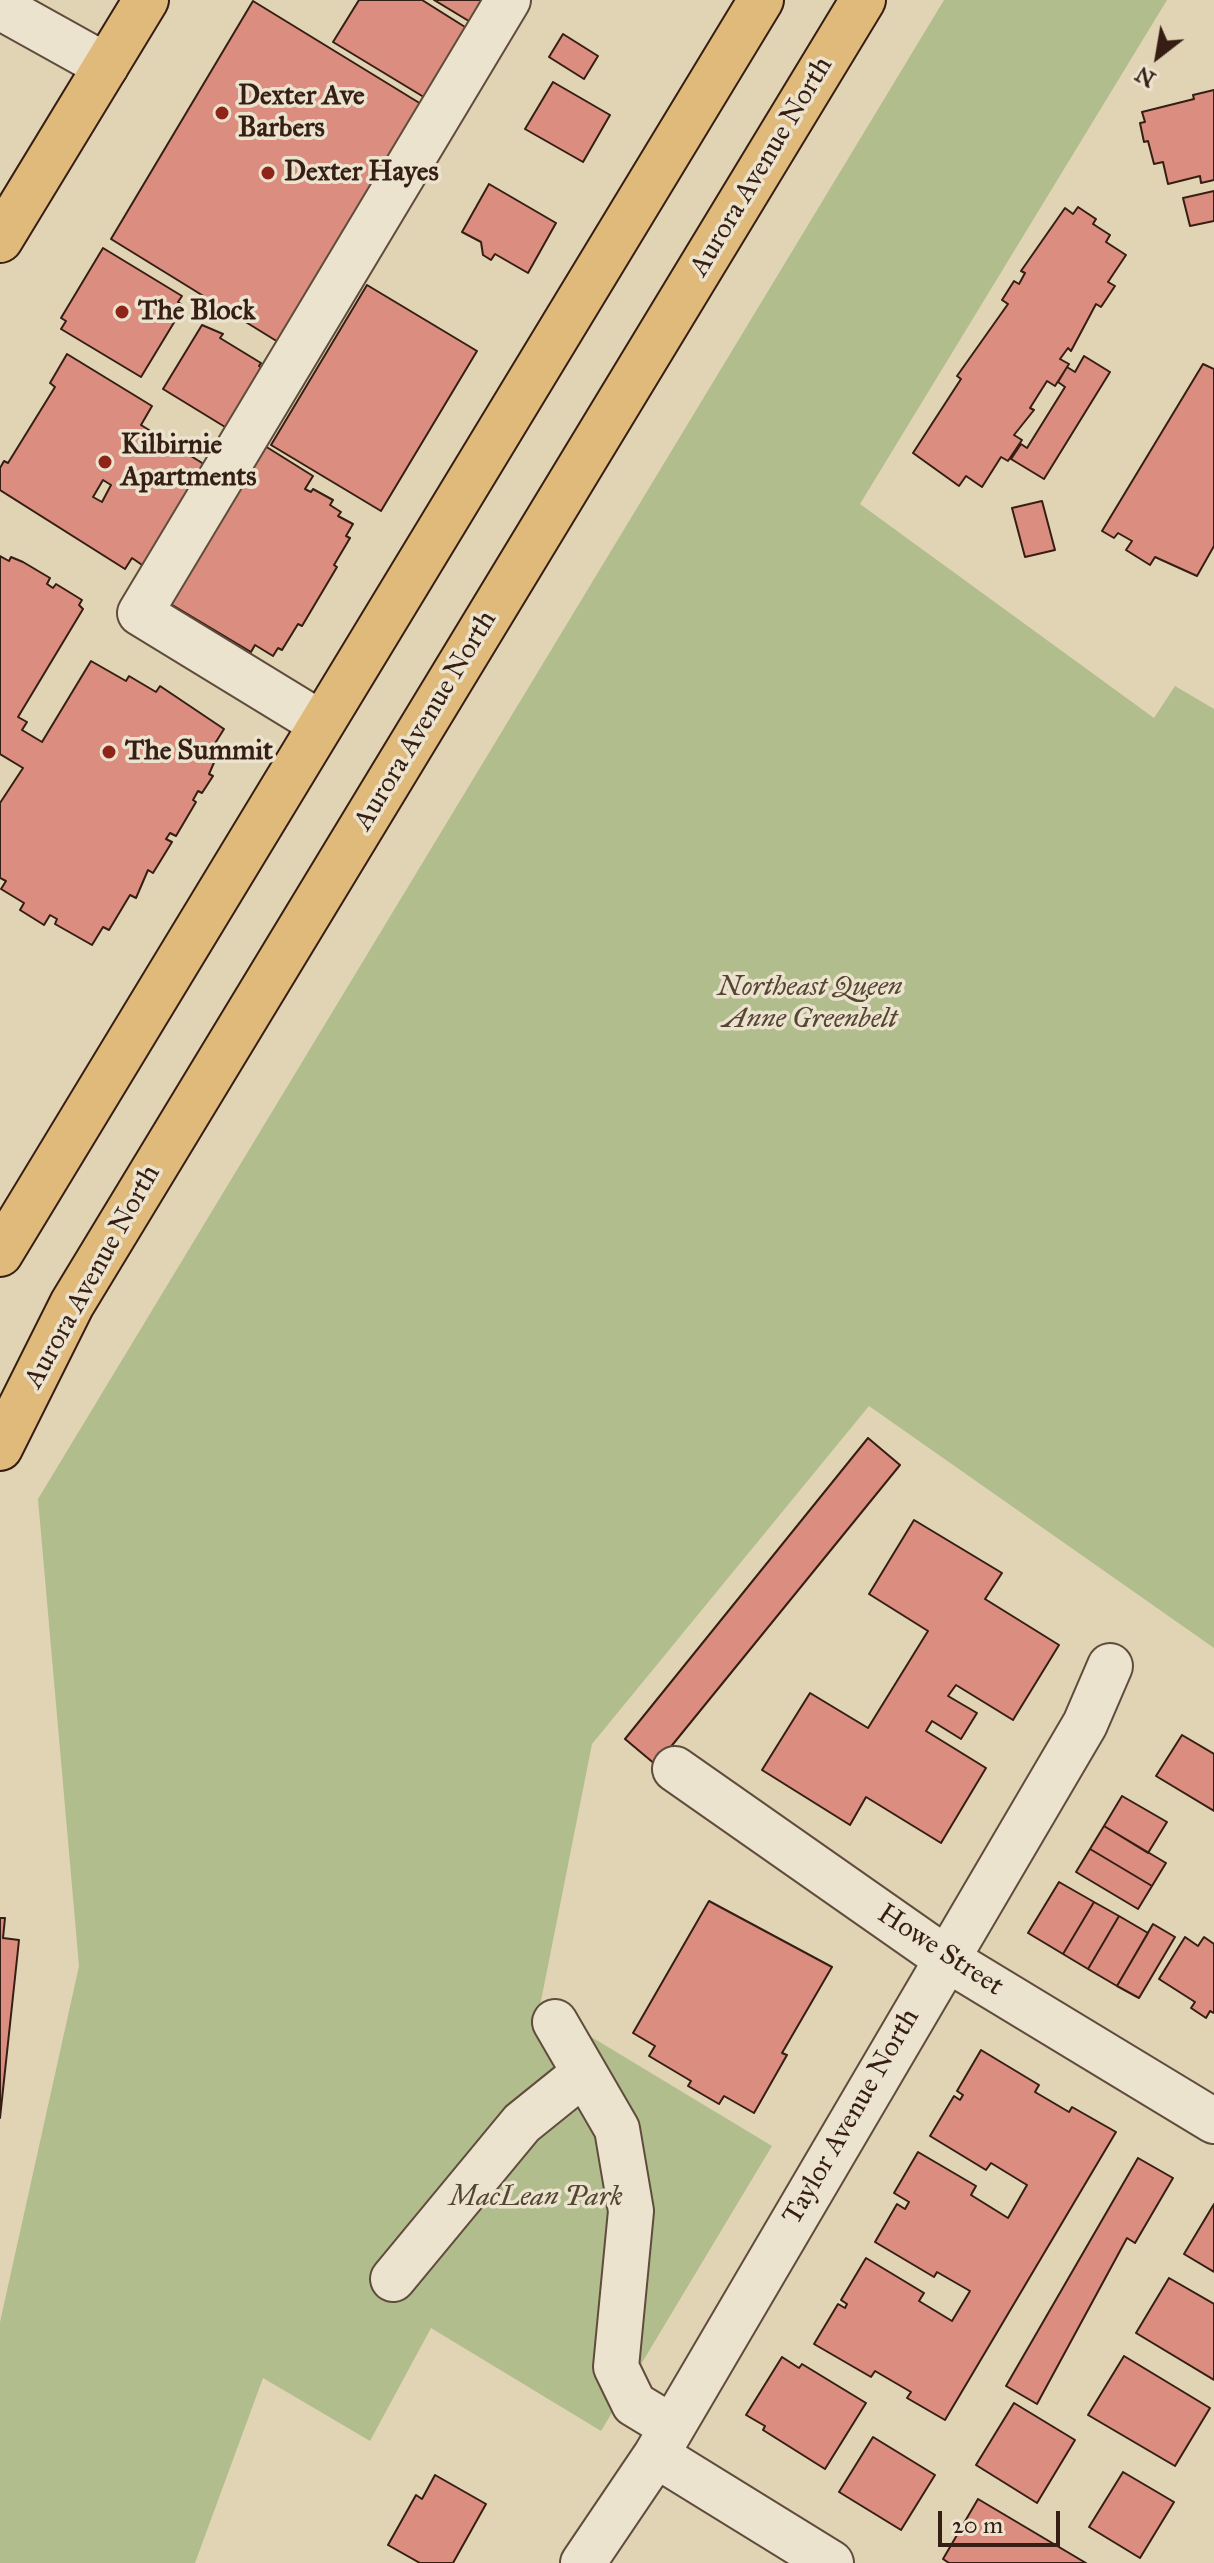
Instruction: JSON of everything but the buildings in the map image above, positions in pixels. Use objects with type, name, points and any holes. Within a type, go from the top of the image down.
[{"type":"main road","points":[[0,240],[146,0]]},
{"type":"main road","points":[[0,1254],[761,0]]},
{"type":"main road","name":"Aurora Avenue North","points":[[0,1448],[72,1304],[863,0]]},
{"type":"street","points":[[320,723],[140,613],[508,0]]},
{"type":"street","points":[[0,7],[106,66]]},
{"type":"street","name":"Taylor Avenue North","points":[[583,2563],[664,2441],[1085,1724],[1110,1666]]},
{"type":"street","name":"Howe Street","points":[[675,1769],[945,1958],[1214,2121]]},
{"type":"street","points":[[555,2022],[617,2129],[631,2211],[616,2367],[634,2404],[664,2441],[831,2563]]},
{"type":"street","points":[[393,2279],[522,2123],[584,2073]]},
{"type":"green space","name":"Northeast Queen Anne Greenbelt","points":[[944,0],[1167,0],[860,504],[1154,718],[1175,686],[1214,709],[1214,1648],[869,1406],[592,1744],[540,2006],[772,2146],[601,2431],[431,2328],[370,2441],[263,2378],[195,2563],[0,2563],[0,2322],[79,1966],[38,1499]]},
{"type":"place","name":"Dexter Ave Barbers","points":[[222,113]]},
{"type":"place","name":"Dexter Hayes","points":[[268,173]]},
{"type":"place","name":"The Block","points":[[122,312]]},
{"type":"place","name":"Kilbirnie Apartments","points":[[105,462]]},
{"type":"place","name":"The Summit","points":[[109,752]]},
{"type":"park label","name":"MacLean Park","points":[[536,2198]]}]
